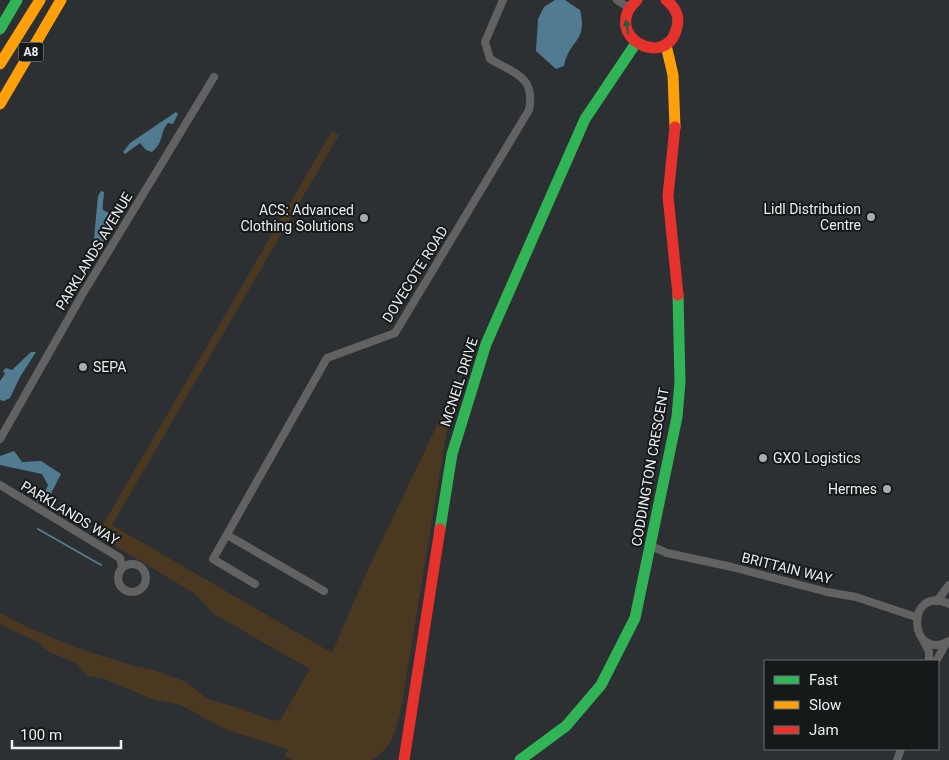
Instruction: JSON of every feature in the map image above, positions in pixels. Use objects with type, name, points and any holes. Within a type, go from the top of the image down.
[{"type":"main road","points":[[0,13],[8,0]]},
{"type":"main road","points":[[0,29],[17,0]]},
{"type":"main road","points":[[0,55],[32,0]]},
{"type":"main road","points":[[0,64],[40,0]]},
{"type":"main road","name":"A8","points":[[0,104],[61,0]]},
{"type":"main road","points":[[633,4],[626,15],[627,31],[636,43],[650,49],[666,45],[676,34],[678,19],[676,10],[666,0]]},
{"type":"main road","name":"MCNEIL DRIVE","points":[[404,760],[452,454],[486,344],[585,119],[636,43]]},
{"type":"main road","name":"CODDINGTON CRESCENT","points":[[520,760],[559,733],[601,685],[636,618],[651,546],[676,418],[680,382],[678,298],[668,196],[676,122],[673,75],[666,45]]},
{"type":"street","name":"DOVECOTE ROAD","points":[[255,584],[213,559],[327,358],[396,333],[530,110],[532,97],[530,88],[520,77],[490,59],[485,42],[503,0]]},
{"type":"street","points":[[617,0],[633,4]]},
{"type":"street","name":"PARKLANDS AVENUE","points":[[0,439],[87,287],[214,77]]},
{"type":"street","name":"PARKLANDS WAY","points":[[0,485],[120,558],[122,567]]},
{"type":"street","points":[[227,535],[324,591]]},
{"type":"street","name":"BRITTAIN WAY","points":[[651,546],[667,553],[856,598],[916,617]]},
{"type":"street","points":[[937,601],[949,585]]},
{"type":"street","points":[[930,660],[929,652],[916,626],[916,617],[925,604],[937,601],[949,604]]},
{"type":"street","points":[[922,638],[934,644],[948,642]]},
{"type":"street","points":[[936,660],[938,654],[948,642]]},
{"type":"shaded area","points":[[332,131],[339,135],[112,525],[332,653],[365,576],[462,373],[446,436],[401,709],[395,732],[389,744],[385,750],[372,760],[294,760],[285,756],[288,749],[227,730],[181,705],[152,699],[105,679],[88,676],[76,663],[49,652],[38,642],[0,624],[0,613],[31,629],[80,649],[187,682],[207,699],[274,721],[281,719],[310,669],[214,614],[194,593],[97,535]]},
{"type":"water","points":[[555,0],[565,0],[580,10],[582,21],[580,35],[566,57],[564,66],[556,69],[536,51],[538,19],[544,7]]},
{"type":"water","points":[[176,112],[178,114],[173,124],[168,123],[165,127],[159,144],[152,152],[146,150],[140,143],[125,154],[123,152],[130,143]]},
{"type":"water","points":[[101,191],[104,192],[103,210],[109,213],[113,220],[109,233],[95,255],[93,249],[98,196]]},
{"type":"water","points":[[31,352],[36,352],[20,377],[10,398],[4,401],[0,400],[0,381],[5,374],[3,371],[6,368],[12,370]]},
{"type":"water","points":[[14,451],[22,462],[41,461],[61,474],[45,505],[36,501],[42,498],[48,485],[42,474],[0,465],[0,456]]},
{"type":"waterway","points":[[93,258],[95,253]]},
{"type":"waterway","points":[[38,529],[101,565]]},
{"type":"traffic: fast","points":[[0,29],[17,0]]},
{"type":"traffic: fast","points":[[440,529],[452,454],[486,344],[585,119],[636,43]]},
{"type":"traffic: fast","points":[[520,760],[566,726],[601,685],[635,618],[677,417],[680,382],[678,295]]},
{"type":"traffic: slow","points":[[0,64],[40,0]]},
{"type":"traffic: slow","points":[[0,104],[61,0]]},
{"type":"traffic: slow","points":[[666,45],[673,75],[675,127]]},
{"type":"traffic: jam","points":[[637,0],[627,13],[626,25],[630,36],[639,44],[650,47],[661,47],[671,40],[677,27],[678,19],[676,12],[666,0]]},
{"type":"traffic: jam","points":[[675,127],[668,196],[678,295]]},
{"type":"traffic: jam","points":[[404,760],[440,529]]},
{"type":"place","name":"Lidl Distribution Centre","points":[[871,217]]},
{"type":"place","name":"ACS: Advanced Clothing Solutions","points":[[364,218]]},
{"type":"place","name":"SEPA","points":[[83,367]]},
{"type":"place","name":"GXO Logistics","points":[[763,458]]},
{"type":"place","name":"Hermes","points":[[887,489]]}]
